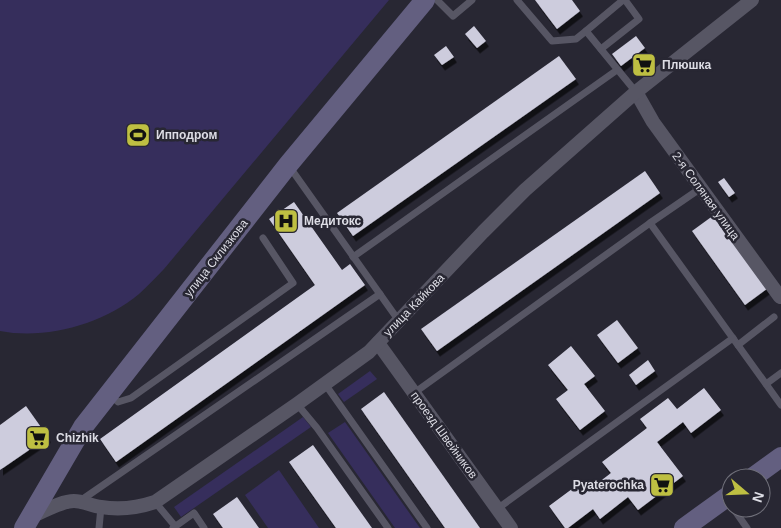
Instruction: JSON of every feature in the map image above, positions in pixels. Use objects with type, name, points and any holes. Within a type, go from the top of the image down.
[{"type":"street","name":"улица Склизкова","points":[[27,523],[83,427],[288,165],[425,0]]},
{"type":"street","name":"улица Кайкова","points":[[27,523],[64,503],[74,501],[101,507],[128,508],[155,502],[325,384],[369,352],[525,190],[636,92],[752,0]]},
{"type":"street","name":"2-я Соляная улица","points":[[636,92],[653,122],[780,297]]},
{"type":"street","name":"проезд Швейников","points":[[378,343],[511,528]]},
{"type":"street","points":[[766,468],[781,457]]},
{"type":"street","points":[[684,528],[721,506]]},
{"type":"lane","points":[[436,0],[453,16],[472,0]]},
{"type":"lane","points":[[517,0],[552,41],[576,39],[624,0],[639,19],[601,49]]},
{"type":"lane","points":[[586,31],[636,92]]},
{"type":"lane","points":[[354,257],[617,70]]},
{"type":"lane","points":[[288,165],[399,321]]},
{"type":"lane","points":[[414,393],[701,188]]},
{"type":"lane","points":[[650,223],[781,405]]},
{"type":"lane","points":[[109,394],[118,402],[131,398],[293,283],[263,238]]},
{"type":"lane","points":[[79,502],[380,294]]},
{"type":"lane","points":[[738,345],[774,317]]},
{"type":"lane","points":[[497,509],[733,338]]},
{"type":"lane","points":[[766,384],[781,373]]},
{"type":"lane","points":[[325,384],[427,528]]},
{"type":"lane","points":[[297,404],[317,428],[388,528]]},
{"type":"lane","points":[[155,502],[174,527],[194,513],[204,528]]},
{"type":"lane","points":[[99,528],[101,507]]},
{"type":"shaded area","name":"Ипподром","points":[[0,0],[389,0],[164,269],[139,294],[109,314],[73,327],[55,331],[18,333],[0,331]]},
{"type":"shaded area","points":[[370,371],[377,379],[344,402],[338,394]]},
{"type":"shaded area","points":[[303,417],[311,427],[181,517],[174,507]]},
{"type":"shaded area","points":[[345,422],[420,528],[395,528],[328,433]]},
{"type":"shaded area","points":[[279,470],[319,528],[268,528],[245,495]]},
{"type":"building","points":[[535,0],[572,0],[580,11],[557,29]]},
{"type":"building","points":[[474,26],[486,41],[477,48],[465,34]]},
{"type":"building","points":[[636,36],[645,48],[621,66],[612,54]]},
{"type":"building","points":[[446,46],[454,57],[442,65],[434,55]]},
{"type":"building","points":[[559,56],[576,79],[353,236],[337,213]]},
{"type":"building","points":[[645,171],[660,193],[437,351],[421,329]]},
{"type":"building","points":[[724,178],[735,193],[729,197],[718,182]]},
{"type":"building","points":[[294,202],[342,270],[350,264],[365,285],[116,462],[100,439],[315,285],[269,219]]},
{"type":"building","points":[[714,215],[768,288],[745,305],[692,231]]},
{"type":"building","points":[[617,320],[638,348],[618,363],[597,335]]},
{"type":"building","points":[[571,346],[595,376],[584,384],[605,411],[580,430],[556,399],[568,390],[548,365]]},
{"type":"building","points":[[648,360],[655,371],[636,385],[629,375]]},
{"type":"building","points":[[704,388],[721,410],[691,433],[683,422],[657,442],[683,476],[638,510],[628,497],[600,519],[593,509],[568,528],[565,528],[549,506],[576,486],[582,495],[611,473],[602,462],[647,428],[640,419],[668,398],[677,409]]},
{"type":"building","points":[[384,392],[480,528],[445,528],[361,409]]},
{"type":"building","points":[[26,406],[48,437],[0,470],[0,425]]},
{"type":"building","points":[[313,445],[372,528],[336,528],[289,462]]},
{"type":"building","points":[[237,497],[259,528],[223,528],[213,514]]},
{"type":"place","name":"Плюшка","points":[[644,65]]},
{"type":"place","name":"Ипподром","points":[[138,135]]},
{"type":"place","name":"Медитокс","points":[[286,221]]},
{"type":"place","name":"Chizhik","points":[[38,438]]},
{"type":"place","name":"Pyaterochka","points":[[662,485]]}]
